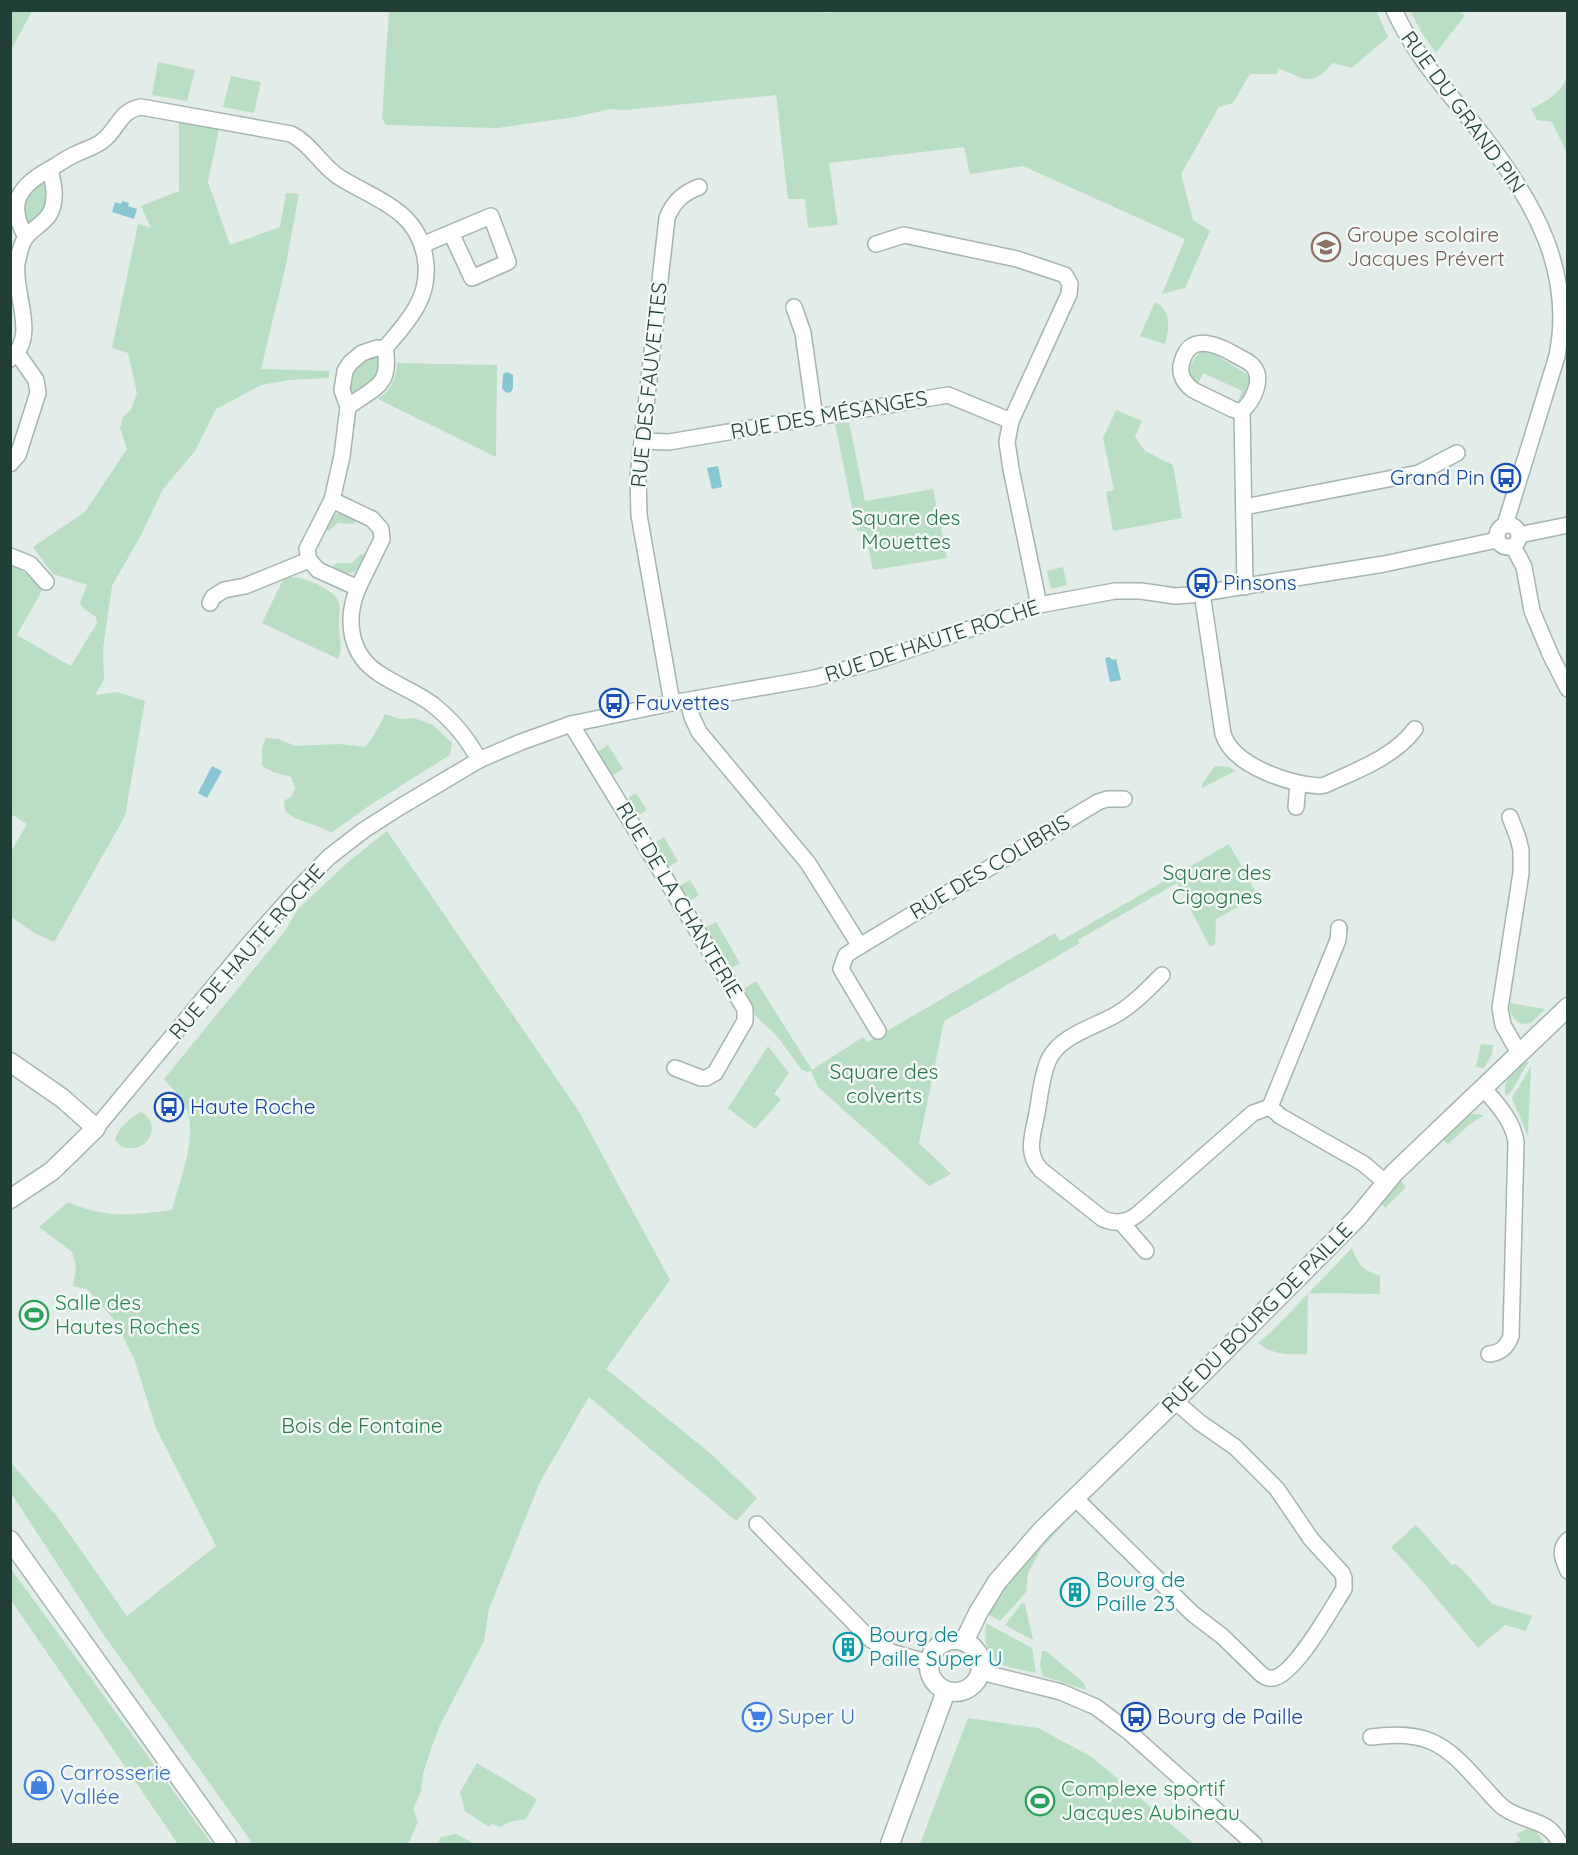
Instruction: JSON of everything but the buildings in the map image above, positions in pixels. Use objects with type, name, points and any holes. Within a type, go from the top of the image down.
[{"type":"street","name":"RUE DU GRAND PIN","points":[[1394,10],[1405,35],[1433,75],[1511,174],[1543,233],[1556,270],[1561,310],[1557,356],[1505,525]]},
{"type":"street","points":[[26,237],[17,213],[20,195],[33,179],[62,161],[100,143],[127,112],[141,107],[285,132],[299,139],[338,176],[402,216],[411,224],[422,245],[426,267],[423,292],[413,314],[385,348],[386,368],[381,384],[348,407]]},
{"type":"street","points":[[10,464],[18,455],[38,393],[36,380],[14,356],[21,347],[25,332],[17,285],[17,262],[26,237],[44,223],[52,208],[54,190],[50,170]]},
{"type":"street","name":"RUE DES FAUVETTES","points":[[680,702],[639,515],[638,477],[667,218],[670,210],[682,196],[699,188]]},
{"type":"street","points":[[422,245],[451,233]]},
{"type":"street","points":[[876,244],[904,235],[1017,259],[1065,275],[1070,284],[1069,294],[1011,421],[1007,442],[1039,605]]},
{"type":"street","points":[[794,307],[803,333],[814,418]]},
{"type":"street","points":[[1242,411],[1232,409],[1187,386],[1180,368],[1183,357],[1197,344],[1211,343],[1252,365],[1256,372],[1257,387],[1251,401],[1242,411],[1245,587]]},
{"type":"street","points":[[357,588],[318,570],[309,560],[308,549],[332,500],[342,456],[348,407],[342,390],[345,371],[350,363],[362,353],[376,348],[385,348]]},
{"type":"street","name":"RUE DES MÉSANGES","points":[[642,441],[669,442],[948,394],[1011,421]]},
{"type":"street","points":[[1244,507],[1419,473],[1457,453]]},
{"type":"street","points":[[332,500],[372,519],[381,529],[382,539],[354,597],[350,624],[354,642],[364,660],[380,674],[420,696],[441,711],[460,732],[479,760]]},
{"type":"street","points":[[1568,525],[1516,541],[1502,546],[1497,540],[1498,531],[1505,525],[1515,528],[1516,541],[1524,567],[1532,611],[1551,656],[1568,688]]},
{"type":"street","name":"RUE DE HAUTE ROCHE","points":[[10,1198],[52,1171],[96,1128],[255,937],[328,857],[364,830],[479,760],[571,724],[815,678],[879,660],[1039,605],[1115,591],[1141,591],[1175,596],[1245,587],[1373,566],[1497,540]]},
{"type":"street","points":[[10,556],[30,564],[46,582]]},
{"type":"street","points":[[210,603],[213,597],[224,590],[245,585],[309,560]]},
{"type":"street","points":[[1202,593],[1225,740],[1232,752],[1238,756],[1272,775],[1298,784],[1325,785],[1392,752],[1415,729]]},
{"type":"street","points":[[680,702],[692,717],[699,732],[808,863],[860,946]]},
{"type":"street","name":"RUE DE LA CHANTERIE","points":[[571,724],[745,1009],[744,1021],[715,1073],[706,1078],[700,1078],[675,1068]]},
{"type":"street","points":[[1296,807],[1298,784]]},
{"type":"street","name":"RUE DES COLIBRIS","points":[[878,1031],[841,969],[846,955],[1098,802],[1107,799],[1124,799]]},
{"type":"street","points":[[1510,818],[1521,850],[1521,873],[1500,1008],[1503,1025],[1519,1053]]},
{"type":"street","points":[[1162,975],[1123,1011],[1069,1039],[1054,1052],[1046,1068],[1031,1141],[1032,1154],[1041,1170],[1102,1219],[1108,1221],[1128,1221],[1138,1214],[1253,1113],[1270,1107],[1338,940],[1339,928]]},
{"type":"street","name":"RUE DU BOURG DE PAILLE","points":[[964,1642],[978,1613],[998,1582],[1022,1552],[1357,1218],[1394,1173],[1568,1007]]},
{"type":"street","points":[[10,1062],[62,1098],[96,1128]]},
{"type":"street","points":[[1484,1089],[1510,1123],[1516,1142],[1511,1336],[1506,1347],[1489,1354]]},
{"type":"street","points":[[1270,1107],[1280,1116],[1364,1164],[1386,1183]]},
{"type":"street","points":[[1121,1222],[1146,1251]]},
{"type":"street","points":[[1075,1498],[1193,1614],[1222,1636],[1260,1674],[1264,1677],[1275,1678],[1290,1669],[1344,1589],[1342,1573],[1311,1539],[1271,1483],[1235,1447],[1199,1422],[1175,1401]]},
{"type":"street","points":[[757,1524],[870,1639],[891,1652],[929,1663]]},
{"type":"street","points":[[10,1540],[227,1845]]},
{"type":"street","points":[[1568,1540],[1561,1553],[1568,1571]]},
{"type":"street","points":[[955,1640],[964,1642],[972,1646],[979,1656],[981,1672],[976,1682],[968,1689],[957,1692],[946,1691],[934,1682],[931,1675],[929,1663],[932,1654],[942,1644],[955,1640]]},
{"type":"street","points":[[981,1672],[1061,1692],[1096,1707],[1124,1728],[1254,1845]]},
{"type":"street","points":[[890,1845],[946,1691]]},
{"type":"street","points":[[1371,1737],[1407,1735],[1441,1746],[1459,1760],[1500,1805],[1516,1815],[1548,1827],[1556,1834],[1560,1845]]},
{"type":"green space","points":[[799,10],[829,13],[845,10],[1376,10],[1388,37],[1352,68],[1333,63],[1319,76],[1307,79],[1278,68],[1277,74],[1250,74],[1233,103],[1219,107],[1181,174],[1193,220],[1210,231],[1185,288],[1162,294],[1185,239],[1023,166],[970,174],[964,147],[829,163],[838,225],[808,228],[805,199],[788,199],[776,95],[626,110],[610,109],[575,117],[497,128],[386,125],[382,118],[389,11]]},
{"type":"green space","points":[[10,11],[32,11],[11,50]]},
{"type":"green space","points":[[1410,11],[1459,11],[1465,15],[1436,53]]},
{"type":"green space","points":[[158,62],[195,70],[187,101],[152,95]]},
{"type":"green space","points":[[231,76],[261,82],[254,113],[223,107]]},
{"type":"green space","points":[[1567,78],[1568,153],[1552,122],[1537,120],[1531,109],[1552,97]]},
{"type":"green space","points":[[179,122],[219,129],[208,182],[230,245],[280,227],[286,193],[299,194],[285,269],[261,369],[329,371],[329,378],[290,380],[261,385],[216,409],[195,451],[163,489],[141,535],[112,586],[103,649],[104,679],[95,695],[117,692],[145,701],[125,816],[54,942],[36,934],[11,917],[11,852],[27,824],[11,814],[11,564],[45,585],[17,635],[71,666],[97,623],[96,617],[84,609],[80,603],[87,585],[53,574],[33,547],[85,512],[127,449],[120,428],[123,417],[131,410],[137,393],[128,353],[112,348],[138,224],[151,228],[141,206],[179,191]]},
{"type":"green space","points":[[43,180],[48,186],[45,213],[28,225],[22,219],[24,197]]},
{"type":"green space","points":[[1155,302],[1167,315],[1168,332],[1165,344],[1140,336]]},
{"type":"green space","points":[[1201,352],[1214,354],[1250,376],[1251,387],[1241,403],[1237,404],[1242,391],[1203,373],[1197,386],[1193,382],[1190,373],[1191,364]]},
{"type":"green space","points":[[371,353],[380,356],[381,372],[358,395],[352,393],[348,388],[351,369]]},
{"type":"green space","points":[[397,363],[497,365],[496,457],[378,399],[392,383]]},
{"type":"green space","points":[[1116,410],[1142,421],[1135,436],[1145,451],[1173,465],[1182,518],[1113,531],[1106,492],[1114,490],[1103,438]]},
{"type":"green space","name":"Square des Mouettes","points":[[849,422],[865,501],[933,489],[947,558],[873,570],[865,532],[857,531],[835,424]]},
{"type":"green space","points":[[345,513],[358,519],[353,524],[338,523],[329,531],[323,529],[332,516]]},
{"type":"green space","points":[[361,554],[366,556],[360,567],[353,572],[344,573],[332,569],[337,563],[352,563]]},
{"type":"green space","points":[[1063,567],[1067,585],[1051,589],[1047,571]]},
{"type":"green space","points":[[290,577],[318,584],[331,593],[339,603],[341,649],[338,659],[262,623],[281,584],[285,578]]},
{"type":"green space","points":[[385,714],[400,719],[414,718],[433,725],[452,743],[450,755],[370,805],[331,833],[285,811],[284,801],[292,796],[295,787],[291,777],[262,766],[262,747],[266,738],[279,739],[295,746],[339,744],[365,747]]},
{"type":"green space","points":[[608,745],[623,769],[614,775],[609,773],[597,752]]},
{"type":"green space","points":[[1215,766],[1229,767],[1235,771],[1202,788],[1202,784]]},
{"type":"green space","points":[[636,793],[647,810],[636,817],[628,803],[629,797]]},
{"type":"green space","name":"Bois de Fontaine","points":[[387,831],[578,1110],[670,1280],[606,1369],[710,1453],[757,1498],[736,1521],[589,1397],[540,1482],[489,1609],[484,1641],[440,1725],[423,1774],[421,1792],[413,1809],[418,1822],[408,1844],[253,1844],[101,1631],[11,1493],[11,1463],[56,1515],[127,1616],[216,1546],[156,1428],[135,1361],[115,1321],[87,1289],[73,1286],[76,1266],[72,1252],[39,1227],[68,1202],[95,1211],[119,1214],[172,1210],[186,1162],[190,1124],[184,1103],[164,1079],[285,931],[298,909],[348,862]]},
{"type":"green space","points":[[664,837],[678,861],[668,867],[653,844]]},
{"type":"green space","points":[[1229,844],[1258,896],[1216,919],[1215,944],[1210,947],[1177,883],[1081,938],[1078,940],[1080,943],[944,1021],[919,1143],[951,1174],[929,1186],[818,1087],[811,1071],[801,1069],[777,1036],[753,1013],[753,1007],[742,990],[756,981],[812,1070],[863,1037],[868,1042],[1055,933],[1060,941]]},
{"type":"green space","points":[[690,880],[699,895],[689,902],[679,886]]},
{"type":"green space","points":[[716,922],[740,963],[730,969],[705,928]]},
{"type":"green space","points":[[1510,1003],[1545,1009],[1531,1023],[1522,1024],[1512,1016]]},
{"type":"green space","points":[[1481,1044],[1493,1045],[1492,1055],[1484,1068],[1476,1067]]},
{"type":"green space","points":[[768,1046],[789,1073],[774,1094],[781,1099],[755,1129],[728,1108]]},
{"type":"green space","points":[[1521,1062],[1529,1062],[1513,1089],[1506,1096],[1507,1081]]},
{"type":"green space","points":[[1531,1066],[1528,1136],[1512,1098]]},
{"type":"green space","points":[[141,1112],[151,1124],[152,1131],[149,1138],[145,1144],[138,1147],[120,1146],[115,1139],[119,1131]]},
{"type":"green space","points":[[1471,1114],[1484,1115],[1448,1144],[1441,1138],[1465,1117]]},
{"type":"green space","points":[[1399,1179],[1406,1187],[1385,1208],[1380,1202]]},
{"type":"green space","points":[[1352,1248],[1362,1266],[1380,1276],[1380,1294],[1309,1293]]},
{"type":"green space","points":[[1308,1294],[1307,1354],[1281,1353],[1269,1350],[1258,1343],[1273,1330]]},
{"type":"green space","points":[[1062,1523],[1063,1525],[1041,1549],[1028,1573],[1026,1592],[1000,1621],[989,1615],[1012,1577]]},
{"type":"green space","points":[[1416,1525],[1452,1565],[1455,1564],[1462,1569],[1492,1604],[1532,1616],[1526,1631],[1505,1625],[1478,1648],[1391,1547]]},
{"type":"green space","points":[[10,1569],[212,1844],[178,1844],[11,1600]]},
{"type":"green space","points":[[1022,1603],[1025,1604],[1033,1640],[1005,1625]]},
{"type":"green space","points":[[986,1623],[1032,1648],[1036,1673],[1003,1665],[991,1656],[987,1648]]},
{"type":"green space","points":[[1042,1651],[1046,1651],[1084,1683],[1086,1690],[1043,1676],[1040,1665]]},
{"type":"green space","name":"Complexe sportif Jacques Aubineau","points":[[968,1718],[1038,1728],[1092,1757],[1194,1844],[920,1844]]},
{"type":"green space","points":[[477,1763],[537,1799],[526,1819],[512,1821],[500,1827],[491,1824],[489,1827],[465,1811],[460,1792]]},
{"type":"green space","points":[[1527,1829],[1536,1831],[1545,1844],[1511,1844],[1521,1840],[1516,1834]]},
{"type":"green space","points":[[456,1834],[475,1844],[437,1844],[441,1837]]},
{"type":"water","points":[[122,201],[137,209],[134,219],[112,212],[115,202],[121,204]]},
{"type":"water","points":[[507,372],[513,375],[513,388],[507,393],[502,389],[503,374]]},
{"type":"water","points":[[718,466],[722,487],[712,489],[707,468]]},
{"type":"water","points":[[1105,658],[1116,659],[1121,680],[1110,682]]},
{"type":"water","points":[[212,766],[222,771],[207,798],[198,793]]},
{"type":"place","name":"Groupe scolaire Jacques Prévert","points":[[1326,247]]},
{"type":"place","name":"Grand Pin","points":[[1506,478]]},
{"type":"place","name":"Pinsons","points":[[1202,583]]},
{"type":"place","name":"Fauvettes","points":[[614,703]]},
{"type":"place","name":"Haute Roche","points":[[169,1107]]},
{"type":"place","name":"Salle des Hautes Roches","points":[[34,1315]]},
{"type":"place","name":"Bourg de Paille 23","points":[[1075,1592]]},
{"type":"place","name":"Bourg de Paille Super U","points":[[848,1647]]},
{"type":"place","name":"Super U","points":[[757,1717]]},
{"type":"place","name":"Bourg de Paille","points":[[1136,1717]]},
{"type":"place","name":"Carrosserie Vallée","points":[[39,1785]]},
{"type":"place","name":"Complexe sportif Jacques Aubineau","points":[[1040,1801]]},
{"type":"park label","name":"Square des Cigognes","points":[[1217,885]]},
{"type":"park label","name":"Square des colverts","points":[[884,1084]]}]
